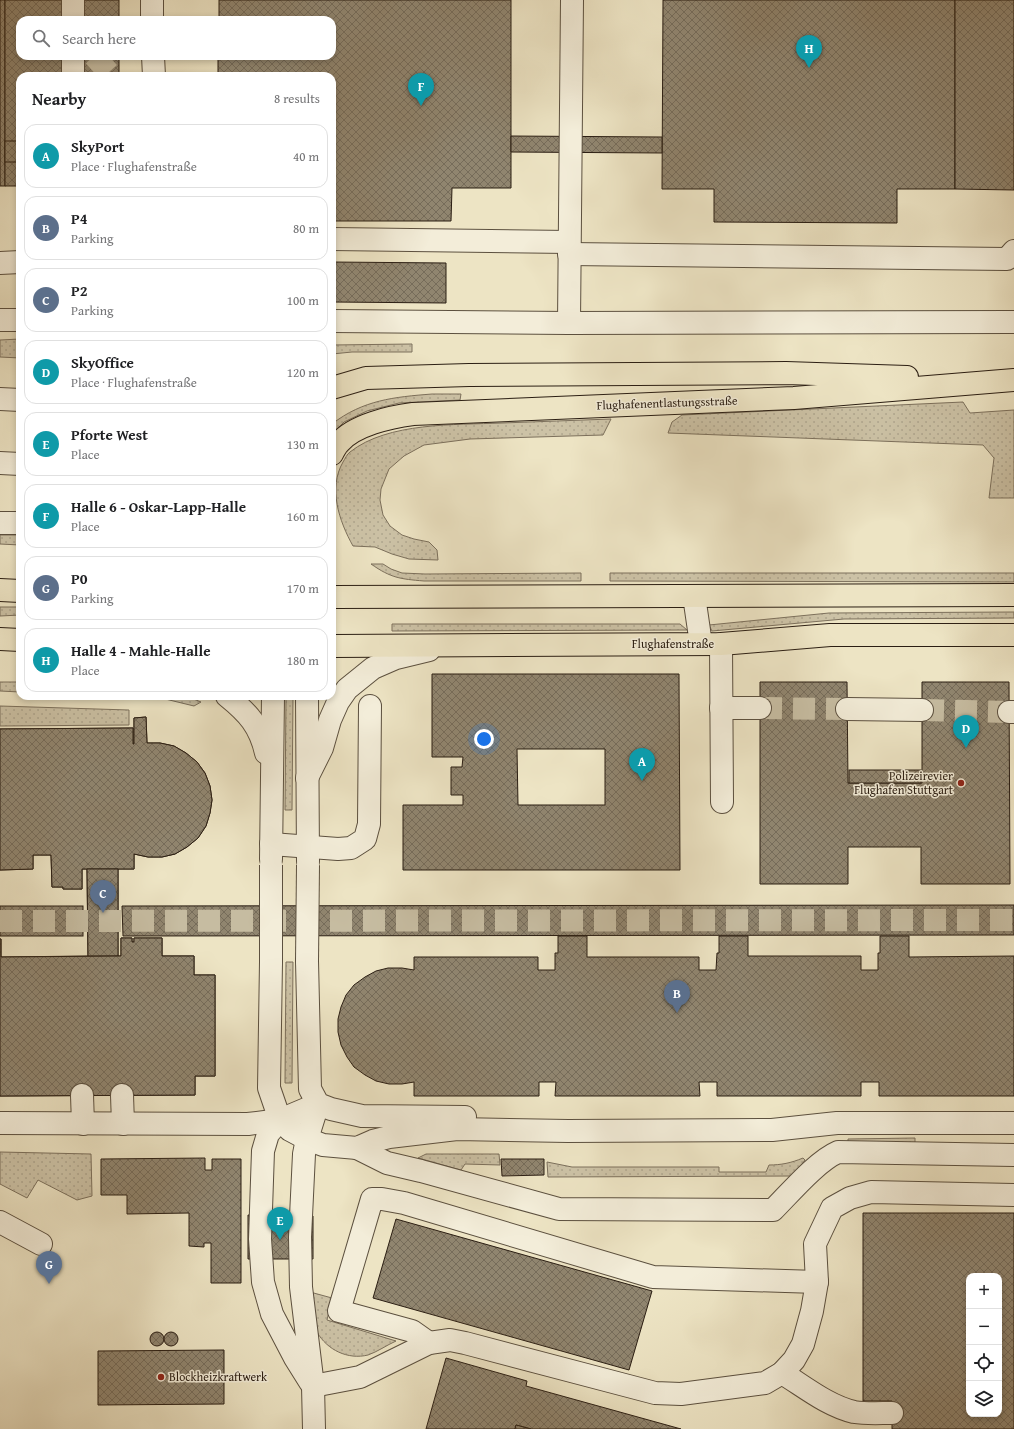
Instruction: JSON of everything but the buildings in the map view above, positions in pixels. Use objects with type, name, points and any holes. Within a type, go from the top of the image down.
[{"type":"main road","name":"Flughafenentlastungsstraße","points":[[336,387],[366,378],[469,375],[786,373],[1014,380]]},
{"type":"main road","name":"Flughafenentlastungsstraße","points":[[336,447],[339,442],[372,423],[392,417],[413,414],[794,398],[1014,380]]},
{"type":"main road","points":[[0,590],[16,591]]},
{"type":"main road","points":[[336,597],[1014,596]]},
{"type":"main road","name":"Flughafenstraße","points":[[336,646],[711,644],[830,635],[1014,635]]},
{"type":"main road","points":[[0,639],[16,640]]},
{"type":"street","points":[[73,0],[73,16]]},
{"type":"street","points":[[152,0],[152,16]]},
{"type":"street","points":[[569,323],[572,0]]},
{"type":"street","points":[[73,60],[73,72]]},
{"type":"street","points":[[153,60],[154,72]]},
{"type":"street","points":[[336,239],[569,248],[1007,259],[1014,251]]},
{"type":"street","points":[[0,263],[16,262]]},
{"type":"street","points":[[0,320],[16,320]]},
{"type":"street","points":[[336,321],[569,323],[1014,322]]},
{"type":"street","points":[[0,400],[16,400]]},
{"type":"street","points":[[0,463],[16,464]]},
{"type":"street","points":[[0,522],[16,523]]},
{"type":"street","points":[[694,596],[711,644],[721,708],[722,802]]},
{"type":"street","points":[[307,778],[322,748],[330,720],[338,702],[347,689],[373,668],[396,658],[446,646]]},
{"type":"street","points":[[232,700],[243,708],[256,724],[264,745],[271,776]]},
{"type":"street","points":[[273,700],[269,1088],[280,1120],[290,1130],[323,1145],[357,1148],[387,1163],[421,1170],[559,1209],[773,1210],[819,1164],[832,1154],[838,1152],[1014,1155]]},
{"type":"street","points":[[307,700],[307,961],[310,1089],[318,1104],[332,1110],[362,1116],[536,1117],[568,1130]]},
{"type":"street","points":[[271,854],[308,855],[351,848],[365,839],[369,824],[370,706]]},
{"type":"street","points":[[721,708],[760,708]]},
{"type":"street","points":[[848,709],[922,710]]},
{"type":"street","points":[[82,1095],[83,1124]]},
{"type":"street","points":[[122,1095],[123,1124]]},
{"type":"street","points":[[0,1123],[248,1124],[280,1120],[318,1104]]},
{"type":"street","points":[[314,1429],[313,1386],[301,1287],[301,1208],[304,1154],[318,1104]]},
{"type":"street","points":[[280,1120],[268,1134],[263,1151],[260,1239],[263,1282],[272,1314],[284,1339],[313,1386]]},
{"type":"street","points":[[357,1148],[373,1141],[389,1137],[457,1129],[772,1130],[837,1123],[1014,1123]]},
{"type":"street","points":[[313,1386],[360,1377],[429,1343],[450,1340],[655,1393],[682,1394],[766,1383],[782,1373],[794,1360],[803,1344],[812,1311],[817,1282],[815,1244],[832,1208],[850,1198],[871,1192],[1014,1195]]},
{"type":"street","points":[[429,1343],[412,1331],[339,1311],[372,1199],[382,1199],[404,1203],[653,1277],[817,1282]]},
{"type":"street","points":[[0,1222],[42,1244]]},
{"type":"street","points":[[782,1373],[828,1402],[844,1409],[856,1412],[892,1413]]},
{"type":"shaded area","points":[[16,339],[16,358],[0,357],[0,340]]},
{"type":"shaded area","points":[[412,344],[412,352],[352,352],[336,354],[336,345]]},
{"type":"shaded area","points":[[432,394],[461,394],[460,400],[399,403],[367,411],[344,422],[336,430],[336,421],[355,410],[379,401]]},
{"type":"shaded area","points":[[963,402],[970,413],[1014,410],[1014,498],[989,498],[994,458],[983,445],[668,433],[672,422],[682,415]]},
{"type":"shaded area","points":[[611,419],[603,435],[470,439],[424,445],[404,456],[389,469],[381,489],[380,500],[383,515],[390,526],[402,535],[429,542],[437,550],[438,560],[409,559],[375,547],[353,546],[343,526],[337,504],[336,483],[343,462],[349,453],[366,442],[383,435],[402,430],[443,425]]},
{"type":"shaded area","points":[[0,535],[16,535],[16,545],[0,544]]},
{"type":"shaded area","points":[[371,564],[383,564],[402,573],[425,574],[581,573],[581,581],[424,581],[396,577]]},
{"type":"shaded area","points":[[610,573],[1014,573],[1014,582],[610,581]]},
{"type":"shaded area","points":[[0,607],[16,607],[16,615],[0,616]]},
{"type":"shaded area","points":[[1014,612],[1014,618],[844,619],[712,631],[709,625],[829,613]]},
{"type":"shaded area","points":[[392,624],[680,624],[687,630],[392,631]]},
{"type":"shaded area","points":[[0,682],[16,682],[16,692],[0,691]]},
{"type":"shaded area","points":[[169,700],[196,700],[201,702],[194,706]]},
{"type":"shaded area","points":[[286,700],[293,700],[292,810],[285,810]]},
{"type":"shaded area","points":[[0,706],[129,710],[129,725],[0,726]]},
{"type":"shaded area","points":[[286,962],[293,962],[292,1083],[285,1083]]},
{"type":"shaded area","points":[[915,1138],[915,1144],[848,1144],[848,1139]]},
{"type":"shaded area","points":[[0,1152],[91,1154],[92,1196],[77,1200],[38,1180],[27,1198],[0,1184]]},
{"type":"shaded area","points":[[426,1154],[499,1154],[500,1165],[465,1164],[461,1170],[418,1158]]},
{"type":"shaded area","points":[[803,1158],[805,1160],[793,1176],[548,1177],[547,1162],[572,1167],[719,1167],[719,1172],[766,1172],[769,1165],[778,1165]]},
{"type":"shaded area","points":[[310,1292],[332,1298],[327,1320],[396,1341],[371,1354],[360,1356],[346,1355],[332,1349],[317,1332],[312,1313]]},
{"type":"tunnel","points":[[98,60],[108,72]]},
{"type":"tunnel","points":[[760,708],[847,709]]},
{"type":"tunnel","points":[[922,710],[1009,712]]},
{"type":"tunnel","points":[[0,921],[1014,920]]},
{"type":"place","name":"Halle 4 - Mahle-Halle","points":[[809,68]]},
{"type":"place","name":"Halle 6 - Oskar-Lapp-Halle","points":[[421,106]]},
{"type":"place","name":"SkyOffice","points":[[966,748]]},
{"type":"place","name":"SkyPort","points":[[642,781]]},
{"type":"place","name":"Polizeirevier Flughafen Stuttgart","points":[[961,783]]},
{"type":"place","name":"P2","points":[[103,913]]},
{"type":"place","name":"P4","points":[[677,1013]]},
{"type":"place","name":"Pforte West","points":[[280,1240]]},
{"type":"place","name":"P0","points":[[49,1284]]},
{"type":"place","name":"Blockheizkraftwerk","points":[[161,1377]]}]
